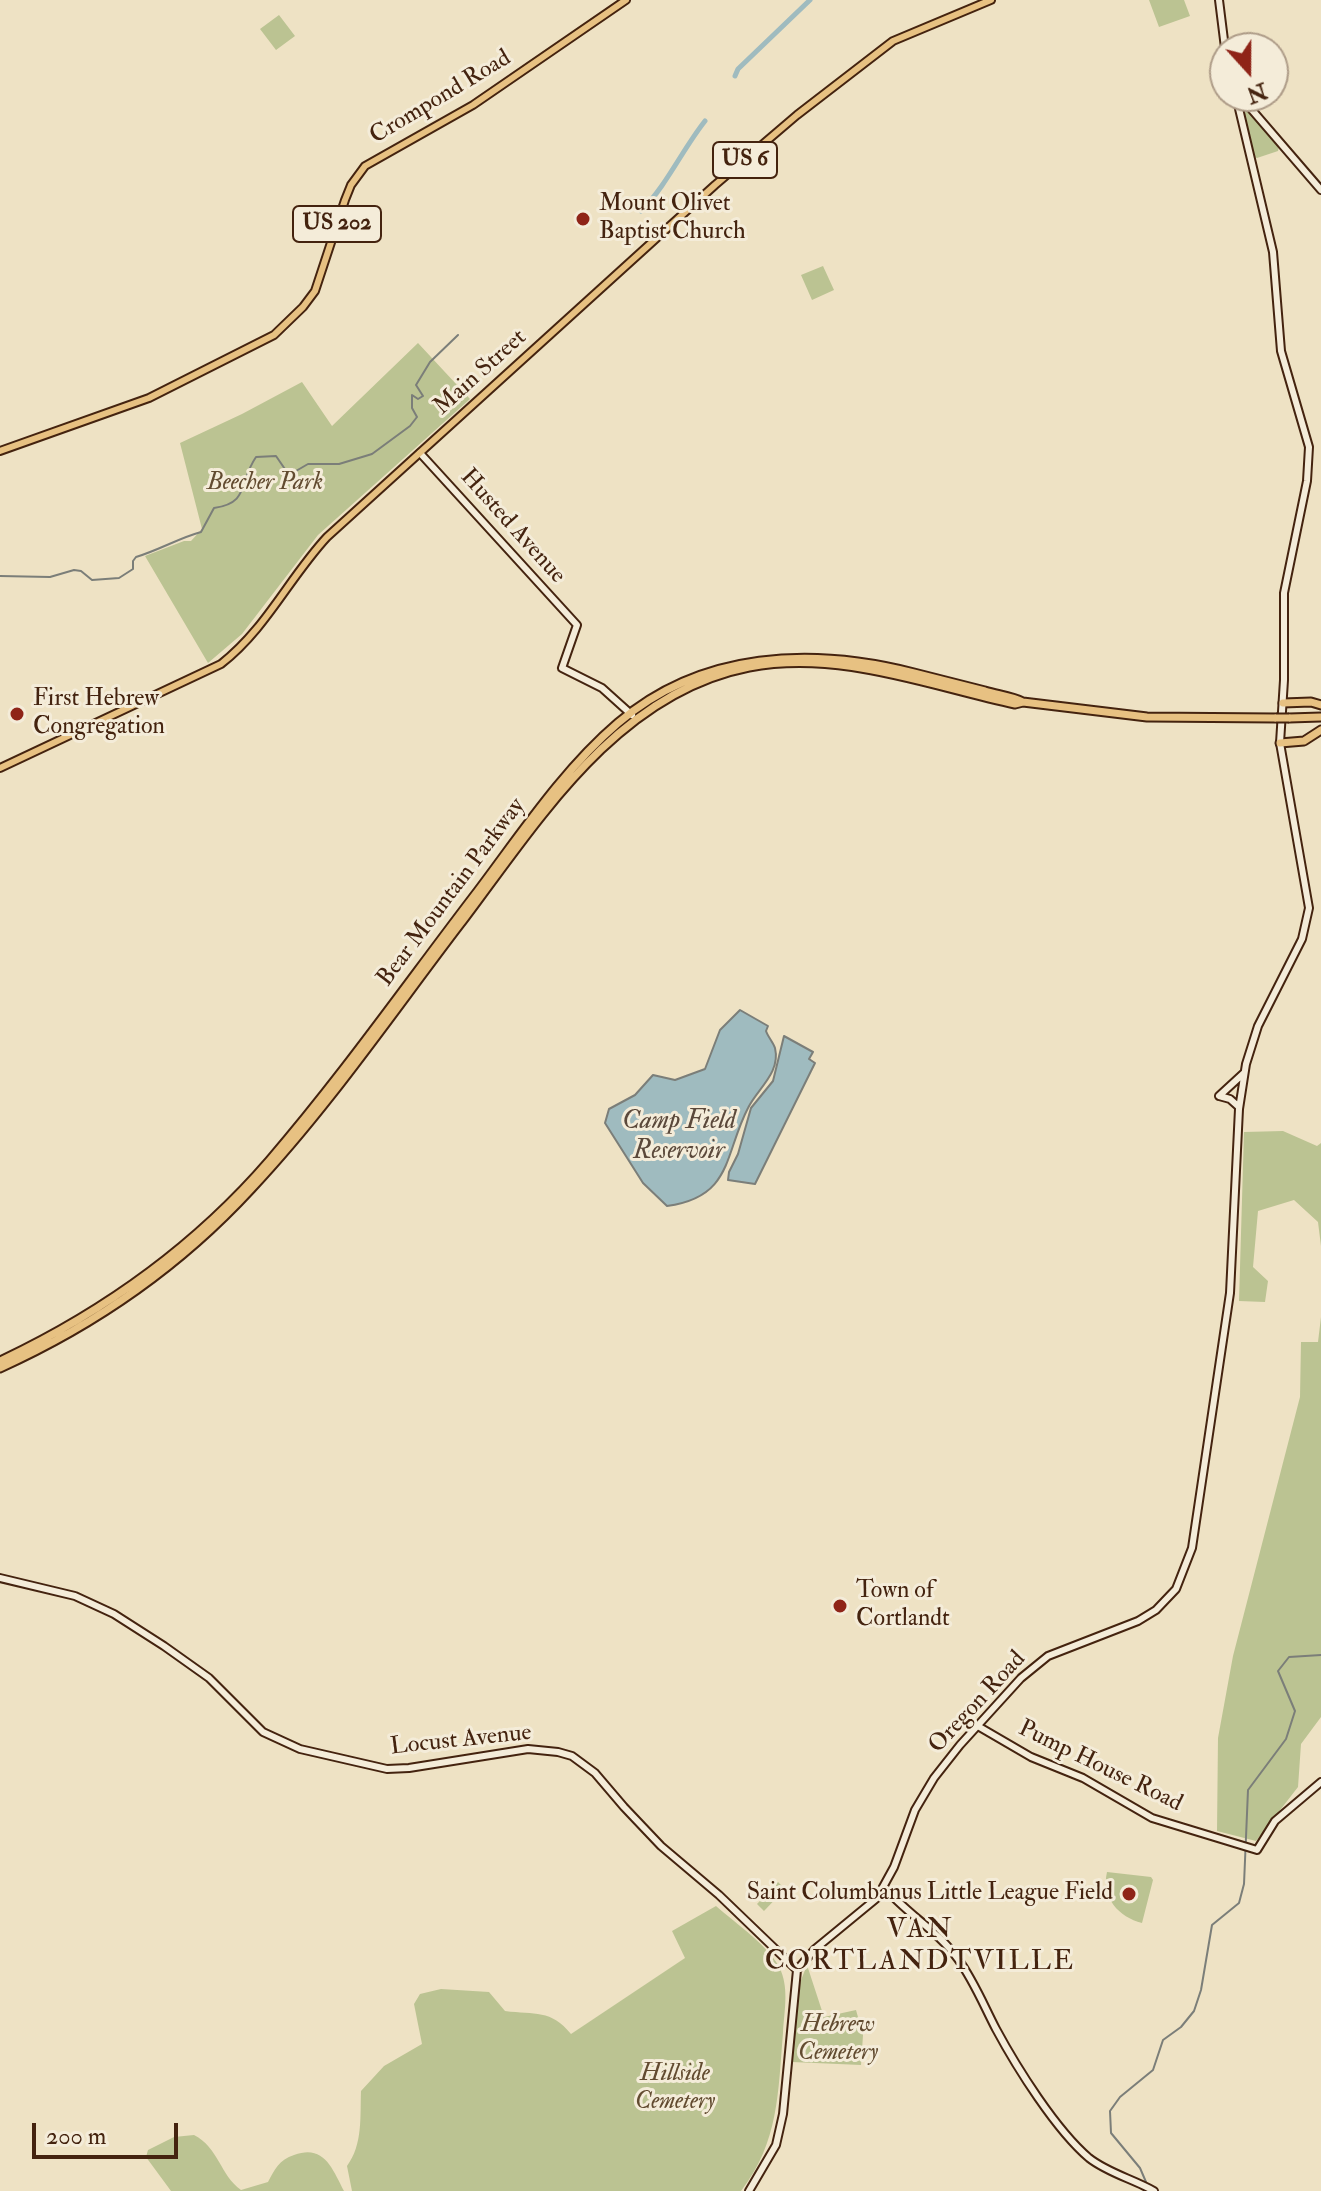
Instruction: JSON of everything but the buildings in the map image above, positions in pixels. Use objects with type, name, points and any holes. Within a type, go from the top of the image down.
[{"type":"highway","name":"Bear Mountain Parkway","points":[[0,1361],[65,1328],[133,1286],[175,1254],[233,1200],[336,1078],[567,776],[603,737],[675,695],[709,679],[747,668],[790,662],[859,667],[1015,704],[1023,702],[1147,717],[1320,717]]},
{"type":"highway","points":[[1283,703],[1318,704],[1320,717]]},
{"type":"highway","name":"Bear Mountain Parkway","points":[[0,1368],[79,1327],[146,1284],[188,1251],[227,1214],[275,1163],[320,1108],[565,787],[634,717]]},
{"type":"highway","points":[[1280,743],[1304,741],[1320,731],[1317,722],[1304,718]]},
{"type":"main road","name":"Crompond Road","points":[[0,451],[149,398],[274,335],[315,291],[348,192],[365,166],[496,91],[626,0]]},
{"type":"main road","points":[[963,0],[967,10]]},
{"type":"main road","name":"Main Street","points":[[0,768],[221,664],[248,641],[303,563],[327,537],[715,185],[880,49],[991,0]]},
{"type":"street","points":[[1219,0],[1223,32]]},
{"type":"street","points":[[1239,1109],[1236,1102],[1219,1096],[1244,1073],[1258,1026],[1302,939],[1309,908],[1280,743],[1284,593],[1307,481],[1309,447],[1281,351],[1273,252],[1242,112]]},
{"type":"street","points":[[1252,112],[1321,190]]},
{"type":"street","name":"Husted Avenue","points":[[420,453],[577,625],[562,668],[602,688],[634,717]]},
{"type":"street","name":"Oregon Road","points":[[797,1970],[815,1949],[870,1906],[884,1887],[922,1798],[939,1771],[976,1725],[1033,1666],[1048,1656],[1139,1620],[1165,1603],[1183,1577],[1192,1548],[1203,1482],[1230,1293],[1239,1109],[1244,1073]]},
{"type":"street","name":"Locust Avenue","points":[[0,1578],[75,1596],[114,1614],[198,1670],[263,1732],[300,1749],[387,1769],[528,1749],[572,1756],[595,1773],[661,1846],[719,1895],[797,1970]]},
{"type":"street","name":"Pump House Road","points":[[976,1725],[1031,1757],[1083,1778],[1152,1818],[1253,1849],[1275,1821],[1321,1782]]},
{"type":"street","points":[[884,1887],[905,1911],[939,1937],[960,1961],[1011,2056],[1069,2137],[1095,2162],[1153,2190]]},
{"type":"street","points":[[749,2191],[770,2158],[783,2114],[797,1970]]},
{"type":"green space","points":[[1149,0],[1184,0],[1190,16],[1159,27]]},
{"type":"green space","points":[[279,15],[295,36],[276,50],[260,29]]},
{"type":"green space","points":[[1243,112],[1250,112],[1279,146],[1278,151],[1254,157]]},
{"type":"green space","points":[[823,266],[834,290],[812,300],[801,275]]},
{"type":"green space","name":"Beecher Park","points":[[418,343],[470,399],[318,535],[242,634],[208,663],[145,556],[191,541],[202,529],[180,443],[302,382],[332,426]]},
{"type":"green space","points":[[1283,1131],[1317,1146],[1321,1143],[1321,1246],[1318,1222],[1294,1200],[1258,1211],[1253,1267],[1268,1281],[1265,1302],[1239,1301],[1244,1132]]},
{"type":"green space","points":[[1321,1317],[1321,1717],[1301,1744],[1298,1787],[1256,1841],[1217,1831],[1218,1738],[1233,1656],[1300,1397],[1301,1342],[1318,1342]]},
{"type":"green space","name":"Saint Columbanus Little League Field","points":[[1107,1872],[1151,1877],[1153,1880],[1142,1923],[1119,1911],[1109,1898]]},
{"type":"green space","points":[[778,1882],[785,1889],[764,1911],[757,1904]]},
{"type":"green space","name":"Hillside Cemetery","points":[[716,1906],[770,1954],[781,1971],[785,1986],[780,2076],[770,2135],[754,2173],[741,2191],[352,2191],[347,2166],[358,2139],[361,2091],[384,2066],[422,2044],[414,2004],[420,1994],[441,1989],[489,1992],[505,2011],[549,2017],[571,2034],[685,1958],[672,1931]]},
{"type":"green space","name":"Hebrew Cemetery","points":[[807,1965],[824,2017],[856,2010],[863,2035],[861,2065],[792,2062],[796,1993]]},
{"type":"green space","points":[[194,2135],[209,2147],[228,2177],[241,2190],[268,2182],[281,2162],[304,2152],[320,2155],[326,2160],[344,2191],[171,2191],[146,2157],[148,2150],[174,2137]]},
{"type":"water","name":"Camp Field Reservoir","points":[[740,1010],[768,1026],[766,1031],[775,1048],[775,1065],[748,1108],[723,1171],[715,1183],[688,1201],[667,1206],[643,1183],[605,1123],[609,1109],[635,1095],[653,1075],[675,1080],[705,1069],[720,1030]]},
{"type":"water","name":"Camp Field Reservoir","points":[[784,1036],[813,1052],[809,1059],[815,1063],[755,1184],[728,1180],[751,1108],[773,1081]]},
{"type":"waterway","points":[[735,76],[738,69],[810,0]]},
{"type":"waterway","points":[[641,211],[659,190],[705,121]]},
{"type":"waterway","points":[[0,576],[50,577],[74,570],[81,571],[92,580],[119,578],[133,569],[136,557],[201,532],[214,508],[233,502],[238,497],[256,457],[276,456],[289,475],[308,464],[339,464],[372,454],[410,426],[417,417],[412,408],[412,395],[418,399],[423,396],[416,385],[430,362],[458,335]]},
{"type":"waterway","points":[[1146,2182],[1140,2168],[1111,2133],[1110,2111],[1120,2097],[1153,2070],[1163,2040],[1181,2027],[1194,2011],[1201,1990],[1212,1925],[1239,1903],[1244,1884],[1248,1790],[1286,1739],[1295,1711],[1278,1671],[1289,1657],[1321,1655]]},
{"type":"place","name":"Mount Olivet Baptist Church","points":[[583,219]]},
{"type":"place","name":"First Hebrew Congregation","points":[[17,714]]},
{"type":"place","name":"Town of Cortlandt","points":[[840,1606]]},
{"type":"place","name":"Saint Columbanus Little League Field","points":[[1129,1894]]},
{"type":"district","name":"VAN CORTLANDTVILLE","points":[[920,1947]]}]
